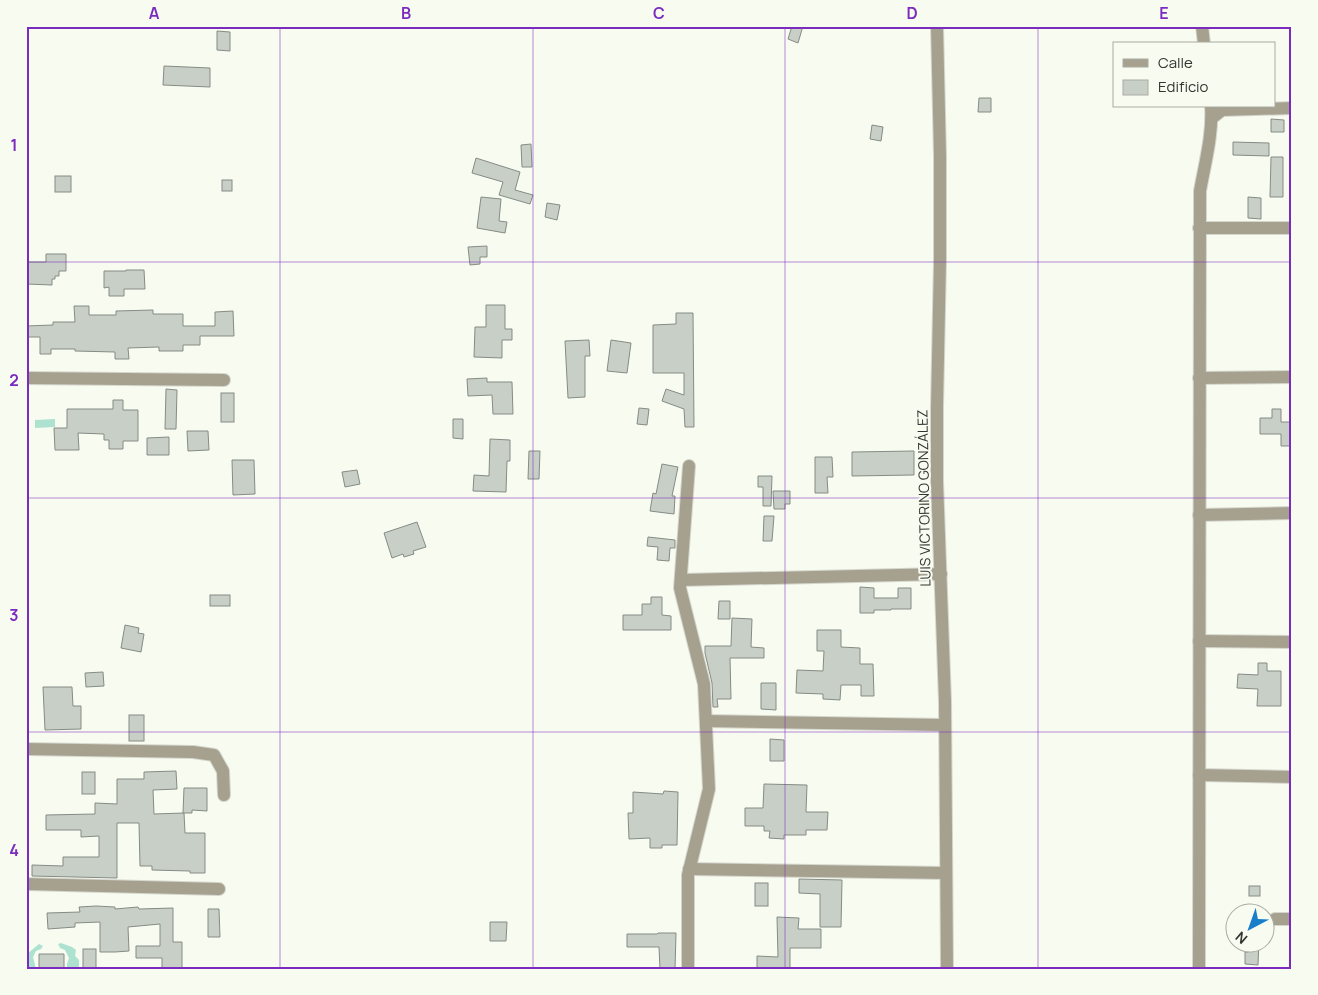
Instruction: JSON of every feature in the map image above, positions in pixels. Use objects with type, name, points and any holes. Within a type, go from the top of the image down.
[{"type":"street","name":"LUIS VICTORINO GONZÁLEZ","points":[[937,26],[940,156],[937,481],[945,725],[947,969]]},
{"type":"street","points":[[1202,26],[1204,42]]},
{"type":"street","points":[[1198,969],[1200,191],[1208,146],[1211,112],[1292,108]]},
{"type":"street","points":[[1199,228],[1292,228]]},
{"type":"street","points":[[1199,378],[1292,377]]},
{"type":"street","points":[[26,378],[224,380]]},
{"type":"street","points":[[688,969],[688,875],[709,789],[704,684],[680,588],[689,466]]},
{"type":"street","points":[[1199,515],[1292,513]]},
{"type":"street","points":[[681,580],[941,574]]},
{"type":"street","points":[[1199,641],[1292,642]]},
{"type":"street","points":[[706,721],[945,725]]},
{"type":"street","points":[[26,748],[193,752],[214,755],[223,771],[224,795]]},
{"type":"street","points":[[1199,775],[1292,777]]},
{"type":"street","points":[[689,869],[946,873]]},
{"type":"street","points":[[26,884],[218,888]]},
{"type":"street","points":[[1276,919],[1292,919]]},
{"type":"water","points":[[55,419],[55,427],[35,428],[35,420]]},
{"type":"water","points":[[61,943],[76,950],[75,956],[79,960],[79,969],[67,969],[69,958],[65,950],[60,948],[58,944]]},
{"type":"water","points":[[39,944],[43,946],[36,951],[33,957],[36,969],[29,969],[26,965],[27,954]]},
{"type":"building","points":[[792,26],[803,26],[798,43],[788,39]]},
{"type":"building","points":[[217,31],[230,32],[230,51],[217,50]]},
{"type":"building","points":[[164,66],[210,68],[210,87],[163,85]]},
{"type":"building","points":[[979,98],[991,98],[991,112],[978,112]]},
{"type":"building","points":[[1271,119],[1284,120],[1284,132],[1271,132]]},
{"type":"building","points":[[872,125],[883,127],[881,141],[870,139]]},
{"type":"building","points":[[1233,142],[1269,143],[1269,156],[1233,155]]},
{"type":"building","points":[[531,144],[532,167],[522,167],[521,145]]},
{"type":"building","points":[[1271,157],[1283,157],[1283,197],[1270,197]]},
{"type":"building","points":[[476,158],[520,172],[515,190],[533,195],[530,204],[499,195],[503,182],[472,173]]},
{"type":"building","points":[[55,176],[71,176],[71,192],[55,192]]},
{"type":"building","points":[[222,180],[232,180],[232,191],[222,191]]},
{"type":"building","points":[[481,197],[501,199],[499,221],[507,222],[505,233],[477,228]]},
{"type":"building","points":[[1248,197],[1261,198],[1261,219],[1248,218]]},
{"type":"building","points":[[547,203],[560,205],[557,220],[545,217]]},
{"type":"building","points":[[487,246],[487,257],[480,257],[480,264],[470,265],[468,247]]},
{"type":"building","points":[[46,254],[66,254],[66,271],[59,271],[59,276],[55,276],[55,279],[52,279],[52,285],[26,284],[26,262],[46,262]]},
{"type":"building","points":[[144,270],[145,289],[124,289],[124,296],[109,296],[109,287],[104,288],[104,271]]},
{"type":"building","points":[[486,305],[505,305],[505,329],[512,329],[512,340],[502,340],[502,358],[474,357],[475,327],[486,327]]},
{"type":"building","points":[[74,306],[89,306],[89,315],[116,315],[116,311],[153,310],[153,314],[183,314],[183,326],[215,326],[215,312],[233,311],[234,336],[200,336],[200,345],[183,345],[183,351],[159,351],[159,347],[128,348],[129,359],[115,359],[115,352],[75,351],[75,349],[51,349],[51,354],[40,354],[40,337],[26,337],[26,326],[53,325],[53,322],[75,322]]},
{"type":"building","points":[[676,313],[693,313],[694,427],[685,427],[684,409],[662,401],[666,389],[684,395],[684,373],[653,373],[653,325],[676,324]]},
{"type":"building","points":[[589,340],[590,356],[585,356],[585,397],[568,398],[565,341]]},
{"type":"building","points":[[611,340],[631,343],[627,373],[607,371]]},
{"type":"building","points":[[487,378],[487,382],[512,382],[513,414],[493,414],[492,395],[468,396],[467,379]]},
{"type":"building","points":[[166,389],[177,390],[176,429],[165,429]]},
{"type":"building","points":[[221,393],[234,393],[234,422],[221,422]]},
{"type":"building","points":[[113,400],[123,400],[123,410],[138,410],[138,441],[123,441],[123,449],[109,449],[109,440],[104,440],[104,434],[78,433],[79,450],[55,450],[54,428],[67,428],[67,409],[113,409]]},
{"type":"building","points":[[639,408],[649,409],[647,425],[637,424]]},
{"type":"building","points":[[1272,409],[1281,409],[1281,422],[1292,422],[1292,446],[1281,446],[1281,434],[1260,434],[1260,418],[1272,418]]},
{"type":"building","points":[[453,419],[463,419],[463,439],[453,438]]},
{"type":"building","points":[[187,431],[208,431],[209,450],[188,451]]},
{"type":"building","points":[[169,437],[169,455],[147,455],[147,438]]},
{"type":"building","points":[[490,439],[510,440],[510,461],[507,461],[506,492],[473,491],[474,475],[489,476]]},
{"type":"building","points":[[529,451],[540,451],[539,479],[528,479]]},
{"type":"building","points":[[914,451],[914,475],[852,476],[852,452]]},
{"type":"building","points":[[815,457],[832,457],[833,477],[827,477],[828,493],[815,493]]},
{"type":"building","points":[[232,460],[254,460],[255,494],[233,495]]},
{"type":"building","points":[[662,464],[678,467],[672,496],[675,496],[674,514],[650,511],[653,493],[656,494]]},
{"type":"building","points":[[357,470],[360,484],[345,487],[342,472]]},
{"type":"building","points":[[758,476],[772,476],[771,506],[763,506],[763,487],[758,487]]},
{"type":"building","points":[[773,491],[790,491],[790,504],[785,504],[785,509],[774,509]]},
{"type":"building","points":[[764,516],[774,516],[772,541],[763,541]]},
{"type":"building","points":[[417,522],[426,547],[413,551],[414,554],[404,557],[403,554],[392,558],[384,533]]},
{"type":"building","points":[[648,537],[675,540],[675,548],[670,548],[669,561],[657,560],[658,547],[647,546]]},
{"type":"building","points":[[860,587],[874,588],[874,598],[898,598],[898,588],[911,588],[911,609],[874,610],[874,613],[860,613]]},
{"type":"building","points":[[210,595],[230,595],[230,606],[210,606]]},
{"type":"building","points":[[651,597],[662,597],[662,615],[671,616],[671,630],[623,630],[623,615],[642,615],[642,604],[651,604]]},
{"type":"building","points":[[719,601],[730,601],[730,619],[718,619]]},
{"type":"building","points":[[732,618],[752,619],[751,647],[764,648],[764,658],[730,658],[731,699],[717,699],[718,707],[713,707],[712,683],[705,646],[731,646]]},
{"type":"building","points":[[125,625],[139,628],[138,633],[144,634],[141,652],[121,648]]},
{"type":"building","points":[[817,630],[841,630],[841,647],[860,648],[860,664],[873,664],[874,696],[861,696],[861,685],[841,685],[840,700],[823,699],[823,694],[796,693],[797,670],[823,671],[824,651],[817,651]]},
{"type":"building","points":[[1258,663],[1267,663],[1267,671],[1281,671],[1281,706],[1257,706],[1258,689],[1237,688],[1238,674],[1258,675]]},
{"type":"building","points":[[103,672],[104,686],[86,687],[85,673]]},
{"type":"building","points":[[761,683],[776,683],[776,710],[761,709]]},
{"type":"building","points":[[43,687],[72,687],[73,706],[81,706],[81,729],[45,730]]},
{"type":"building","points":[[129,715],[144,715],[144,741],[129,741]]},
{"type":"building","points":[[770,739],[784,740],[784,761],[770,761]]},
{"type":"building","points":[[176,771],[177,789],[153,790],[154,814],[184,813],[185,833],[205,833],[205,873],[152,870],[152,866],[140,866],[139,823],[117,823],[117,878],[32,876],[32,865],[63,866],[63,857],[99,857],[99,836],[81,837],[81,830],[46,830],[46,815],[95,814],[95,803],[117,804],[117,779],[144,779],[144,772]]},
{"type":"building","points":[[82,772],[95,772],[95,794],[82,794]]},
{"type":"building","points":[[764,784],[807,785],[806,812],[828,812],[827,830],[806,830],[806,835],[784,835],[784,839],[769,838],[770,831],[764,831],[764,826],[745,826],[745,808],[763,808]]},
{"type":"building","points":[[184,788],[207,788],[207,811],[192,810],[192,813],[183,813]]},
{"type":"building","points":[[664,791],[678,792],[677,845],[662,845],[662,848],[650,848],[650,838],[629,839],[628,813],[633,813],[633,792],[663,794]]},
{"type":"building","points":[[799,879],[842,880],[841,927],[820,927],[820,894],[799,893]]},
{"type":"building","points":[[755,883],[768,883],[768,906],[755,906]]},
{"type":"building","points":[[1249,886],[1260,886],[1260,896],[1249,896]]},
{"type":"building","points":[[79,907],[115,907],[115,909],[138,907],[139,909],[173,908],[173,942],[182,942],[182,969],[162,969],[162,958],[136,958],[136,946],[160,946],[160,924],[128,927],[129,951],[115,952],[100,952],[100,922],[75,923],[75,927],[48,929],[47,913],[80,912]]},
{"type":"building","points":[[208,909],[219,909],[220,937],[208,937]]},
{"type":"building","points":[[777,917],[799,918],[798,929],[821,929],[821,948],[790,948],[790,969],[757,969],[757,956],[778,957]]},
{"type":"building","points":[[490,922],[507,922],[506,941],[490,941]]},
{"type":"building","points":[[676,933],[675,969],[660,969],[659,947],[627,947],[627,934]]},
{"type":"building","points":[[83,949],[96,949],[96,969],[83,969]]},
{"type":"building","points":[[1245,952],[1259,952],[1258,965],[1245,964]]},
{"type":"building","points":[[39,954],[64,954],[64,968],[39,969]]}]
